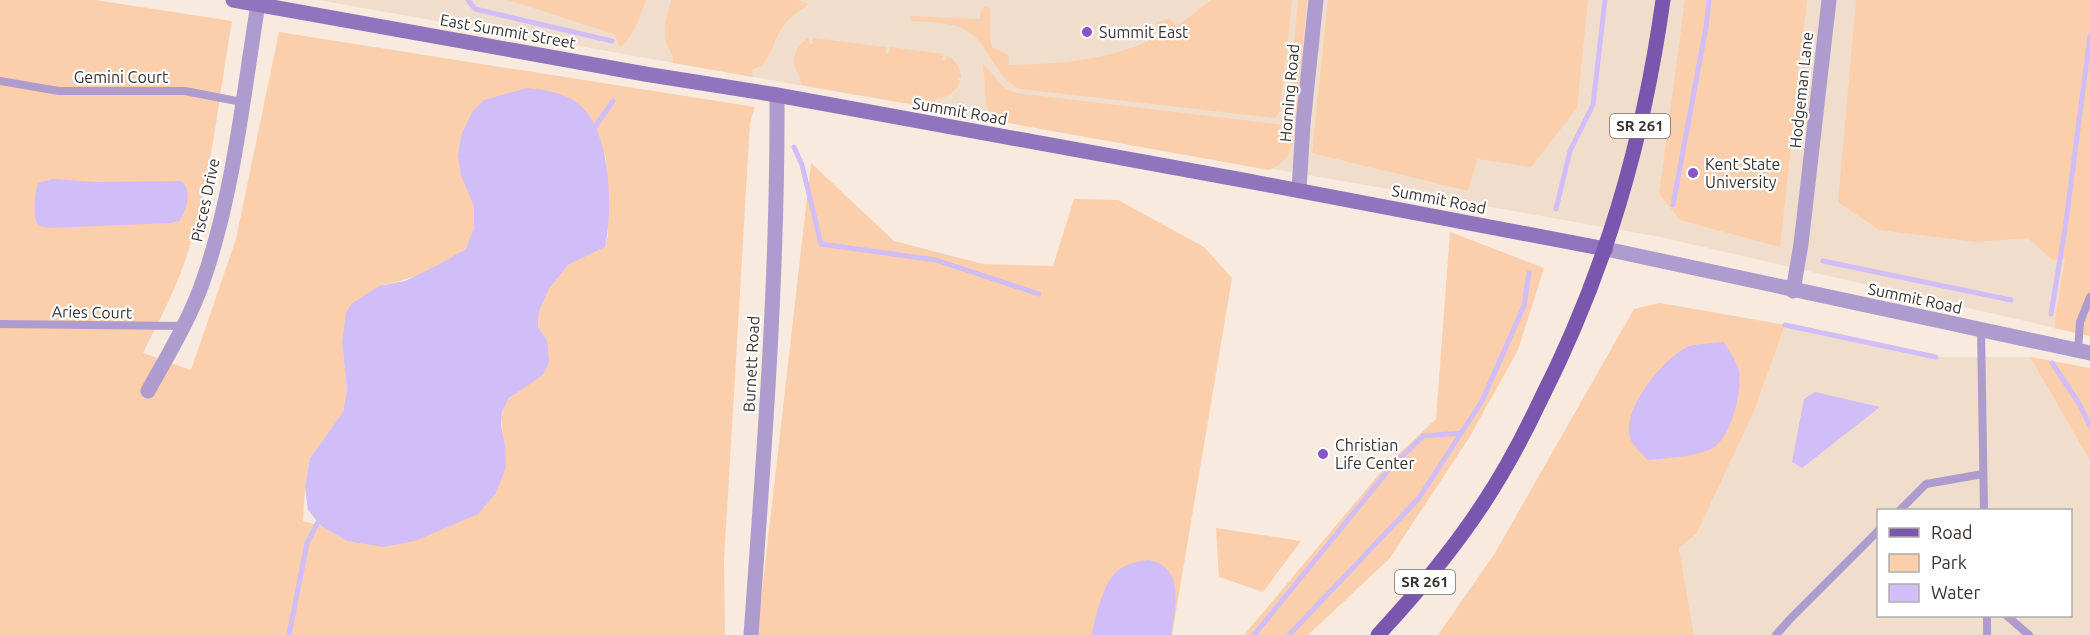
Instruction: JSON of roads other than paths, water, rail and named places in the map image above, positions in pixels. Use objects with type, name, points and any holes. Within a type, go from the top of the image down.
[{"type":"main road","name":"East Summit Street","points":[[233,0],[645,74],[777,95]]},
{"type":"main road","name":"SR 261","points":[[1378,635],[1414,596],[1472,520],[1514,455],[1565,352],[1606,249],[1628,178],[1663,0]]},
{"type":"main road","name":"Summit Road","points":[[777,95],[1299,190],[1606,249]]},
{"type":"street","name":"Horning Road","points":[[1299,190],[1303,124],[1316,0]]},
{"type":"street","name":"Hodgeman Lane","points":[[1793,291],[1801,244],[1829,0]]},
{"type":"street","name":"Pisces Drive","points":[[148,391],[183,326],[202,283],[220,225],[258,4]]},
{"type":"street","name":"Burnett Road","points":[[751,635],[772,309],[778,174],[777,95]]},
{"type":"street","name":"Summit Road","points":[[1606,249],[2084,352]]},
{"type":"lane","name":"Gemini Court","points":[[0,81],[59,91],[185,91],[242,102]]},
{"type":"lane","points":[[2084,352],[2080,322],[2090,297]]},
{"type":"lane","name":"Aries Court","points":[[0,324],[183,326]]},
{"type":"lane","points":[[1981,331],[1984,509]]},
{"type":"lane","points":[[1901,509],[1926,484],[1983,474]]},
{"type":"lane","points":[[1776,635],[1877,532]]},
{"type":"lane","points":[[1987,617],[1987,635]]},
{"type":"lane","points":[[2009,617],[2029,635]]},
{"type":"water","points":[[527,88],[550,91],[571,99],[583,108],[592,121],[599,136],[608,174],[609,214],[605,247],[568,265],[549,289],[539,311],[538,327],[547,340],[549,362],[543,375],[509,398],[502,412],[501,426],[506,467],[496,493],[478,514],[415,541],[383,547],[347,541],[321,526],[308,510],[305,487],[310,458],[343,412],[347,389],[342,342],[346,313],[351,304],[379,286],[405,281],[466,249],[474,228],[474,206],[461,176],[458,156],[462,133],[473,111],[484,100]]},
{"type":"water","points":[[53,179],[97,182],[180,181],[184,184],[188,194],[179,221],[48,228],[39,225],[36,221],[35,198],[38,183]]},
{"type":"water","points":[[1724,342],[1738,367],[1739,391],[1729,427],[1723,437],[1709,450],[1679,457],[1648,460],[1639,452],[1629,434],[1629,423],[1639,397],[1657,372],[1677,353],[1687,347]]},
{"type":"water","points":[[1815,392],[1880,407],[1802,468],[1792,462],[1804,399]]},
{"type":"water","points":[[1148,560],[1168,570],[1173,579],[1176,601],[1171,635],[1092,635],[1100,602],[1111,577],[1127,565]]},
{"type":"waterway","points":[[468,0],[475,9],[612,41]]},
{"type":"waterway","points":[[1556,209],[1570,151],[1593,105],[1605,0]]},
{"type":"waterway","points":[[1673,205],[1709,0]]},
{"type":"waterway","points":[[2051,314],[2065,229],[2090,36]]},
{"type":"waterway","points":[[595,127],[613,101]]},
{"type":"waterway","points":[[794,147],[802,165],[821,244],[936,260],[1039,294]]},
{"type":"waterway","points":[[1823,261],[2011,300]]},
{"type":"waterway","points":[[1289,635],[1419,498],[1482,401],[1524,306],[1529,273]]},
{"type":"waterway","points":[[1785,325],[1936,357]]},
{"type":"waterway","points":[[2052,363],[2080,405],[2090,426]]},
{"type":"waterway","points":[[1254,635],[1391,467],[1423,436],[1461,433]]},
{"type":"waterway","points":[[289,635],[307,543],[318,522]]},
{"type":"place","name":"Summit East","points":[[1087,32]]},
{"type":"place","name":"Kent State University","points":[[1693,173]]},
{"type":"place","name":"Christian Life Center","points":[[1323,454]]}]
